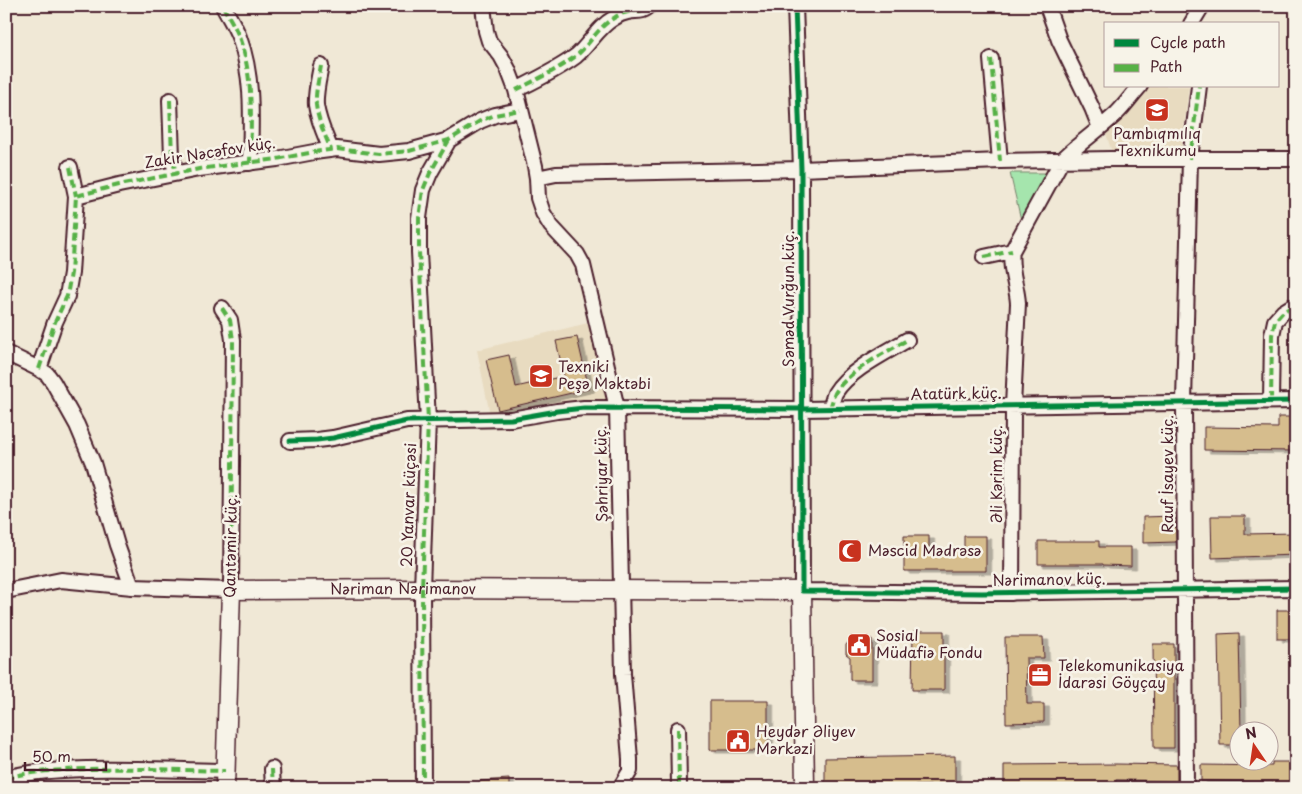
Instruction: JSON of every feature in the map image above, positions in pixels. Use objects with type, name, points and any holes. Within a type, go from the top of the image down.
[{"type":"main road","name":"Nəriman Nərimanov","points":[[231,590],[802,592]]},
{"type":"main road","name":"Qantəmir küç.","points":[[225,780],[231,590]]},
{"type":"main road","points":[[802,592],[805,788]]},
{"type":"street","points":[[223,6],[239,36],[249,71],[251,98],[250,163]]},
{"type":"street","name":"Şəhriyar küç.","points":[[483,6],[489,41],[501,56],[516,90],[537,178],[538,198],[543,213],[551,226],[577,254],[583,265],[617,408],[623,674],[630,759],[630,771],[623,787]]},
{"type":"street","points":[[516,90],[551,72],[576,55],[606,23],[616,16],[628,12],[638,12],[647,9],[649,6]]},
{"type":"street","name":"Səməd Vurğun küç.","points":[[795,6],[801,169],[802,592]]},
{"type":"street","points":[[1047,6],[1059,40],[1099,129]]},
{"type":"street","points":[[1192,22],[1202,6]]},
{"type":"street","points":[[991,59],[1000,161]]},
{"type":"street","points":[[321,66],[316,105],[321,127],[331,150]]},
{"type":"street","points":[[984,257],[1012,251],[1062,160],[1119,111],[1138,88]]},
{"type":"street","name":"Rauf İsayev küç.","points":[[1186,788],[1184,402],[1190,159],[1199,88]]},
{"type":"street","points":[[170,100],[172,157],[176,173]]},
{"type":"street","name":"Zakir Nəcəfov küç.","points":[[76,196],[198,169],[277,160],[331,150],[379,154],[409,151],[448,140],[480,121],[495,115],[520,110]]},
{"type":"street","points":[[1099,129],[1093,138],[1093,143],[1096,150],[1102,156],[1110,159]]},
{"type":"street","name":"20 Yanvar küçəsi","points":[[423,788],[422,590],[428,420],[419,218],[423,190],[448,140]]},
{"type":"street","points":[[537,178],[556,174],[801,169],[1000,161],[1296,159]]},
{"type":"street","points":[[39,368],[54,322],[67,296],[71,273],[76,196],[70,167]]},
{"type":"street","name":"Əli Kərim küç.","points":[[1012,251],[1011,258],[1018,304],[1013,406],[1012,593]]},
{"type":"street","points":[[1271,401],[1272,335],[1275,321],[1282,312],[1291,307],[1296,307]]},
{"type":"street","name":"Qantəmir küç.","points":[[222,308],[230,320],[233,340],[231,590]]},
{"type":"street","points":[[830,408],[835,394],[840,387],[857,371],[907,340]]},
{"type":"street","points":[[6,354],[39,368],[47,374],[77,425],[93,462],[117,545],[132,587]]},
{"type":"street","name":"Atatürk küç.","points":[[290,441],[317,440],[407,421],[512,419],[575,409],[802,409],[1296,401]]},
{"type":"street","name":"Nəriman Nərimanov","points":[[6,591],[61,580],[132,587],[231,590]]},
{"type":"street","name":"Nərimanov küç.","points":[[802,592],[1012,593],[1296,588]]},
{"type":"street","points":[[678,729],[678,788]]},
{"type":"street","points":[[6,778],[57,770],[104,768],[225,780]]},
{"type":"street","points":[[272,769],[273,788]]},
{"type":"shaded area","name":"Pambıqmılıq Texnikumu","points":[[1148,88],[1189,88],[1181,151],[1112,152],[1106,134]]},
{"type":"shaded area","points":[[1288,193],[1296,193],[1296,261],[1288,261]]},
{"type":"shaded area","name":"Texniki Peşə Məktəbi","points":[[588,323],[607,401],[490,415],[477,350]]},
{"type":"green space","points":[[1010,173],[1047,173],[1021,220]]},
{"type":"building","points":[[577,337],[589,389],[498,410],[486,360],[509,355],[516,387],[564,376],[556,341]]},
{"type":"building","points":[[1278,417],[1296,417],[1296,451],[1204,450],[1204,427],[1278,428]]},
{"type":"building","points":[[1175,516],[1176,542],[1143,543],[1143,517]]},
{"type":"building","points":[[1211,516],[1245,516],[1245,534],[1296,533],[1296,555],[1212,558]]},
{"type":"building","points":[[904,536],[929,536],[929,551],[964,551],[964,536],[986,536],[986,571],[904,571]]},
{"type":"building","points":[[1038,541],[1099,541],[1099,547],[1131,547],[1131,566],[1038,564]]},
{"type":"building","points":[[1277,610],[1296,610],[1296,639],[1277,639]]},
{"type":"building","points":[[913,631],[944,631],[944,690],[912,690]]},
{"type":"building","points":[[1239,633],[1241,722],[1230,722],[1230,745],[1220,745],[1218,634]]},
{"type":"building","points":[[1005,637],[1043,637],[1044,658],[1026,658],[1027,704],[1044,704],[1044,722],[1006,723]]},
{"type":"building","points":[[872,639],[872,680],[850,680],[850,657],[846,654],[846,645],[850,640]]},
{"type":"building","points":[[1153,644],[1174,644],[1174,748],[1154,748]]},
{"type":"building","points":[[710,701],[768,701],[768,750],[710,750]]},
{"type":"building","points":[[955,756],[955,785],[825,787],[825,758]]},
{"type":"building","points":[[1280,762],[1296,762],[1296,783],[1201,781],[1201,765],[1230,765],[1230,772],[1280,772]]},
{"type":"building","points":[[1004,765],[1177,765],[1177,781],[1116,780],[1116,785],[1004,786]]},
{"type":"building","points":[[509,779],[509,788],[480,788],[480,781]]},
{"type":"marked path","points":[[223,6],[239,37],[247,68],[250,99],[250,163]]},
{"type":"marked path","points":[[516,90],[576,56],[608,22],[626,12],[642,10],[649,6]]},
{"type":"marked path","points":[[991,59],[1000,161]]},
{"type":"marked path","points":[[321,66],[316,105],[320,122],[331,150]]},
{"type":"marked path","points":[[1190,159],[1199,88]]},
{"type":"marked path","points":[[170,100],[172,157],[176,173]]},
{"type":"marked path","points":[[39,369],[55,322],[67,296],[71,273],[76,196],[119,185],[199,169],[277,159],[314,152],[337,149],[379,154],[409,151],[449,140],[480,121],[495,115],[520,110]]},
{"type":"marked path","points":[[423,788],[422,589],[428,420],[419,252],[419,218],[423,190],[430,173],[449,140]]},
{"type":"marked path","points":[[70,167],[76,196]]},
{"type":"marked path","points":[[984,257],[1012,251]]},
{"type":"marked path","points":[[1271,401],[1272,335],[1275,321],[1283,312],[1291,307],[1296,307]]},
{"type":"marked path","points":[[222,308],[230,320],[233,340],[231,590]]},
{"type":"marked path","points":[[830,408],[835,393],[849,377],[868,363],[907,340]]},
{"type":"marked path","points":[[678,729],[678,788]]},
{"type":"marked path","points":[[6,778],[36,772],[87,769],[225,771]]},
{"type":"marked path","points":[[272,769],[273,788]]},
{"type":"marked path","points":[[621,785],[628,788]]},
{"type":"cycle path","points":[[795,6],[801,169],[802,591],[982,593],[1296,588]]},
{"type":"cycle path","points":[[290,441],[333,438],[407,421],[511,419],[584,408],[802,409],[1296,401]]},
{"type":"place","name":"Pambıqmılıq Texnikumu","points":[[1157,110]]},
{"type":"place","name":"Texniki Peşə Məktəbi","points":[[541,376]]},
{"type":"place","name":"Məscid Mədrəsə","points":[[850,551]]},
{"type":"place","name":"Sosial Müdafiə Fondu","points":[[859,645]]},
{"type":"place","name":"Telekomunikasiya İdarəsi Göyçay","points":[[1040,675]]},
{"type":"place","name":"Heydər Əliyev Mərkəzi","points":[[738,741]]}]
